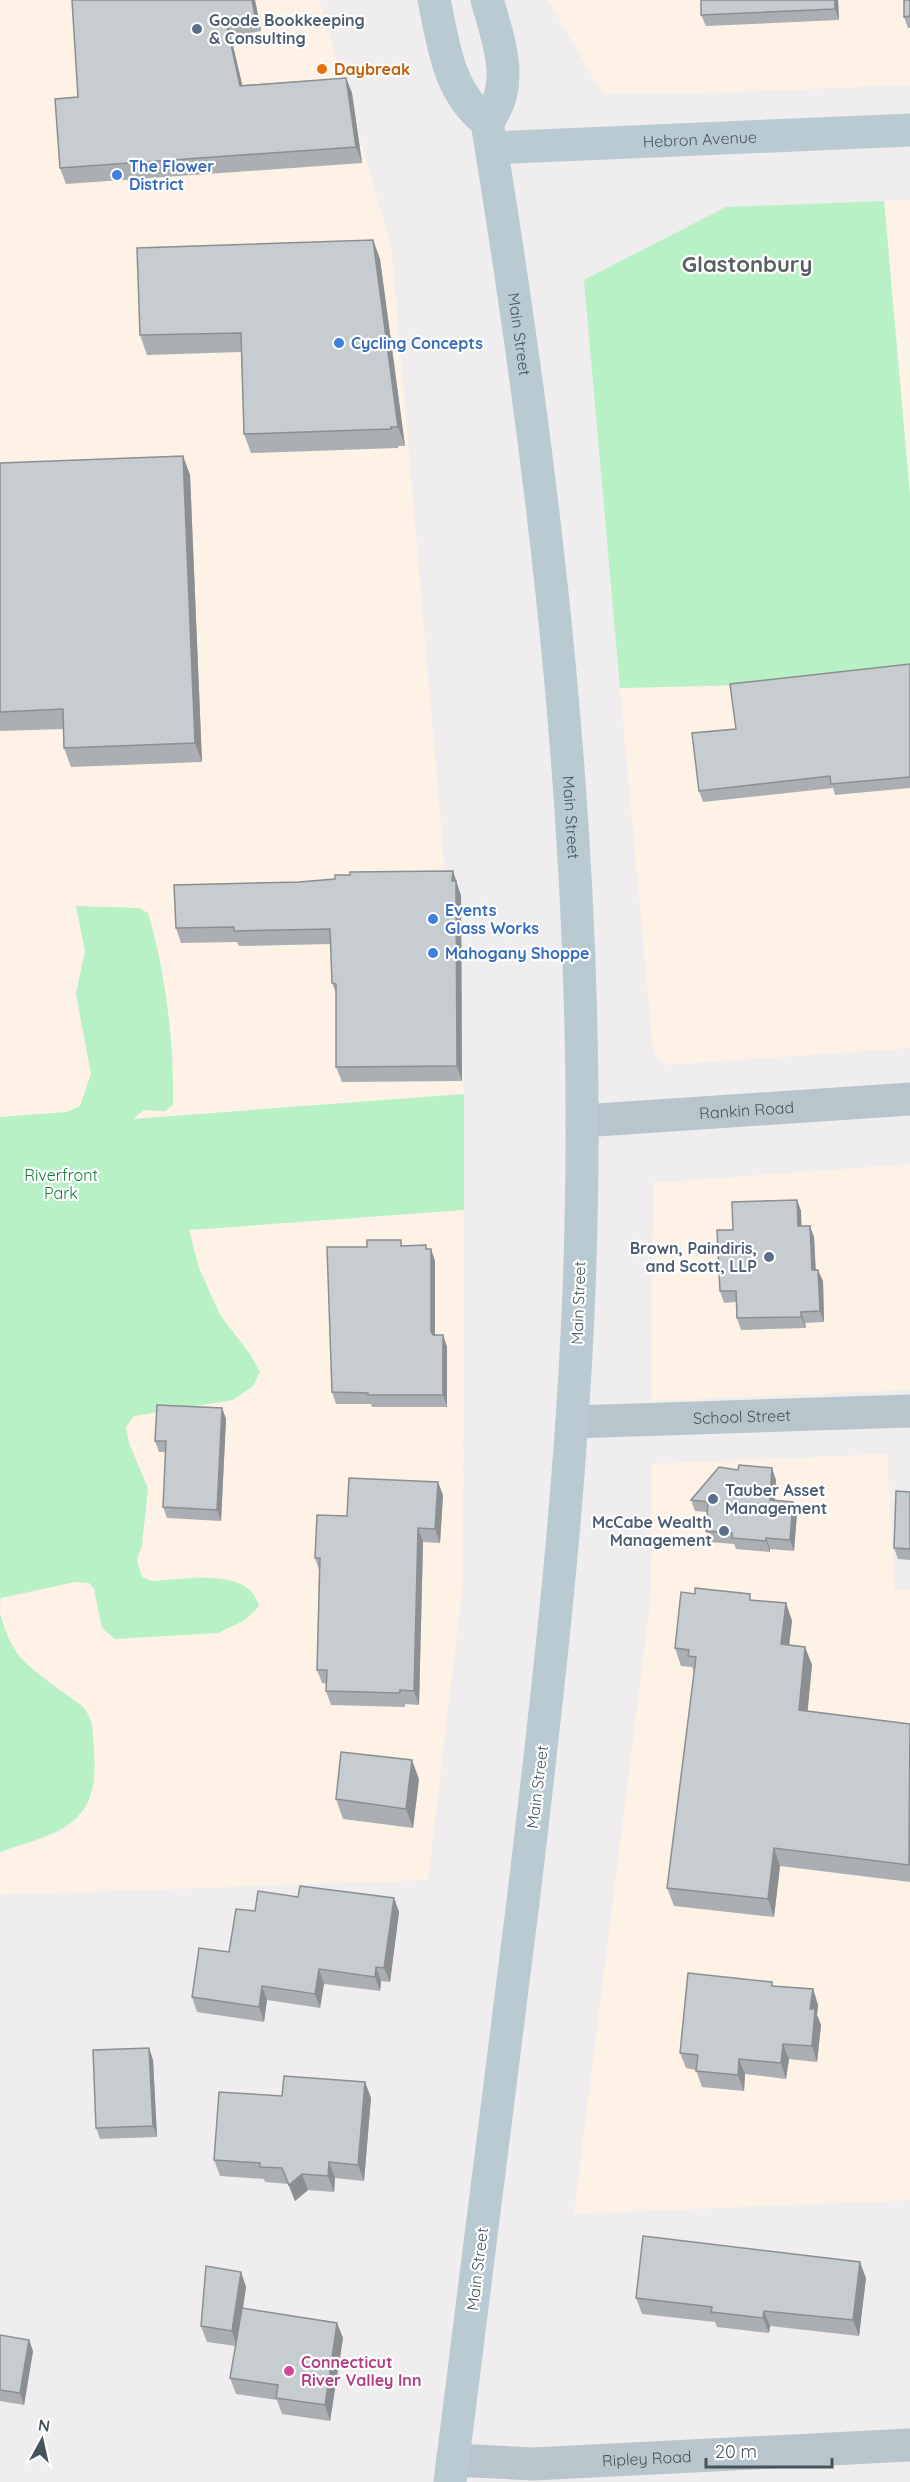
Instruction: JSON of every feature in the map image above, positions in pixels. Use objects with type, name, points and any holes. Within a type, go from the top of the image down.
[{"type":"main road","points":[[434,0],[455,85],[490,135]]},
{"type":"main road","points":[[488,0],[505,78],[490,135]]},
{"type":"main road","name":"Hebron Avenue","points":[[490,135],[910,130]]},
{"type":"main road","name":"Main Street","points":[[452,2471],[556,1620],[572,1422],[581,1231],[582,1121],[578,910],[559,669],[530,403],[490,135]]},
{"type":"street","name":"Rankin Road","points":[[582,1121],[910,1099]]},
{"type":"street","name":"School Street","points":[[572,1422],[910,1411]]},
{"type":"street","name":"Ripley Road","points":[[452,2471],[533,2464],[910,2445]]},
{"type":"shaded area","points":[[0,0],[319,0],[391,245],[464,1094],[132,1119],[144,1110],[165,1111],[173,1053],[154,934],[148,913],[75,908],[83,930],[85,951],[76,994],[91,1074],[80,1106],[67,1112],[0,1117]]},
{"type":"shaded area","points":[[548,0],[910,0],[910,85],[683,94],[603,94]]},
{"type":"shaded area","points":[[910,200],[910,495],[884,201]]},
{"type":"shaded area","points":[[910,681],[910,1048],[666,1065],[657,1059],[653,1048],[620,688]]},
{"type":"shaded area","points":[[910,1164],[910,1390],[652,1401],[653,1183]]},
{"type":"shaded area","points":[[464,1210],[463,1582],[428,1880],[0,1895],[0,1852],[63,1831],[95,1770],[92,1722],[83,1707],[17,1657],[0,1623],[1,1598],[75,1582],[89,1583],[94,1589],[102,1628],[225,1580],[152,1581],[142,1577],[137,1560],[142,1545],[148,1488],[129,1443],[126,1427],[134,1415],[233,1400],[250,1354],[220,1315],[199,1268],[189,1230]]},
{"type":"shaded area","points":[[887,1454],[895,1590],[910,1590],[910,2200],[574,2214],[651,1594],[652,1464]]},
{"type":"green space","points":[[884,201],[910,495],[910,681],[620,688],[584,280],[726,207]]},
{"type":"green space","name":"Riverfront Park","points":[[76,906],[139,908],[148,913],[160,960],[168,1008],[173,1105],[165,1111],[144,1110],[133,1119],[464,1094],[464,1210],[189,1230],[199,1268],[220,1315],[250,1354],[260,1372],[253,1386],[233,1400],[134,1416],[126,1427],[129,1443],[148,1489],[142,1545],[137,1560],[142,1577],[152,1581],[197,1578],[229,1580],[243,1585],[253,1593],[259,1606],[245,1620],[218,1633],[115,1639],[102,1628],[94,1589],[89,1583],[75,1582],[1,1598],[0,1601],[0,1117],[67,1112],[80,1106],[91,1074],[76,994],[85,951]]},
{"type":"green space","points":[[0,1614],[9,1640],[20,1657],[36,1672],[81,1705],[87,1713],[93,1735],[94,1777],[90,1796],[82,1811],[71,1823],[40,1838],[0,1852]]},
{"type":"building","points":[[72,0],[252,0],[255,16],[226,21],[240,86],[346,78],[356,147],[60,168],[55,99],[78,97]]},
{"type":"building","points":[[701,0],[835,0],[835,9],[701,15]]},
{"type":"building","points":[[904,0],[910,0],[910,16],[904,17]]},
{"type":"building","points":[[373,240],[398,427],[244,434],[241,333],[140,335],[137,248]]},
{"type":"building","points":[[183,456],[195,743],[64,748],[63,709],[0,712],[0,463]]},
{"type":"building","points":[[910,664],[910,777],[831,784],[830,776],[699,791],[692,733],[736,729],[730,684]]},
{"type":"building","points":[[453,871],[452,881],[456,881],[457,1066],[336,1067],[336,984],[332,983],[330,929],[234,931],[234,927],[176,928],[174,885],[299,882],[335,879],[335,875],[350,875],[350,872]]},
{"type":"building","name":"Brown, Paindiris, and Scott, LLP","points":[[797,1200],[798,1226],[810,1226],[812,1270],[818,1270],[820,1311],[801,1312],[801,1317],[737,1318],[736,1291],[720,1291],[717,1230],[733,1230],[732,1202]]},
{"type":"building","points":[[367,1240],[401,1240],[401,1246],[426,1245],[426,1249],[431,1249],[431,1331],[433,1335],[443,1335],[443,1395],[368,1395],[368,1393],[332,1392],[327,1247],[367,1247]]},
{"type":"building","points":[[157,1405],[222,1408],[217,1510],[163,1507],[166,1441],[155,1441]]},
{"type":"building","points":[[739,1465],[772,1468],[770,1500],[793,1502],[790,1540],[766,1538],[766,1541],[732,1538],[732,1533],[706,1531],[708,1502],[691,1500],[719,1467],[738,1470]]},
{"type":"building","points":[[349,1478],[438,1482],[435,1529],[418,1528],[414,1691],[400,1690],[400,1693],[326,1691],[327,1670],[317,1670],[320,1558],[315,1558],[317,1515],[347,1516]]},
{"type":"building","points":[[896,1491],[910,1492],[910,1549],[894,1548]]},
{"type":"building","points":[[695,1588],[750,1594],[750,1600],[786,1603],[781,1644],[805,1647],[799,1710],[910,1724],[909,1865],[774,1848],[768,1899],[667,1888],[696,1657],[688,1656],[689,1650],[675,1648],[681,1592],[695,1594]]},
{"type":"building","points":[[341,1752],[412,1760],[406,1809],[336,1799]]},
{"type":"building","points":[[300,1886],[394,1898],[384,1968],[376,1967],[375,1977],[319,1969],[315,1994],[262,1986],[259,2007],[192,1997],[199,1948],[229,1952],[236,1909],[255,1911],[258,1891],[298,1897]]},
{"type":"building","points":[[688,1973],[772,1982],[772,1986],[813,1989],[810,2009],[815,2009],[812,2046],[783,2044],[781,2063],[739,2059],[738,2075],[696,2071],[698,2055],[680,2053]]},
{"type":"building","points":[[149,2048],[153,2126],[96,2128],[93,2050]]},
{"type":"building","points":[[284,2076],[365,2082],[358,2165],[329,2162],[328,2176],[302,2174],[289,2185],[282,2168],[260,2167],[260,2163],[214,2160],[219,2092],[282,2096]]},
{"type":"building","points":[[643,2236],[860,2262],[853,2320],[764,2311],[763,2318],[711,2312],[712,2307],[636,2298]]},
{"type":"building","points":[[206,2266],[241,2272],[232,2331],[201,2326]]},
{"type":"building","points":[[242,2308],[337,2323],[325,2405],[276,2398],[278,2385],[230,2378]]},
{"type":"building","points":[[0,2335],[29,2340],[20,2393],[0,2390]]},
{"type":"place","name":"Goode Bookkeeping & Consulting","points":[[197,29]]},
{"type":"place","name":"Daybreak","points":[[322,69]]},
{"type":"place","name":"The Flower District","points":[[117,175]]},
{"type":"place","name":"Cycling Concepts","points":[[339,343]]},
{"type":"place","name":"Events Glass Works","points":[[433,919]]},
{"type":"place","name":"Mahogany Shoppe","points":[[433,953]]},
{"type":"place","name":"Brown, Paindiris, and Scott, LLP","points":[[769,1257]]},
{"type":"place","name":"Tauber Asset Management","points":[[713,1499]]},
{"type":"place","name":"McCabe Wealth Management","points":[[724,1531]]},
{"type":"place","name":"Connecticut River Valley Inn","points":[[289,2371]]},
{"type":"district","name":"Glastonbury","points":[[747,264]]}]
